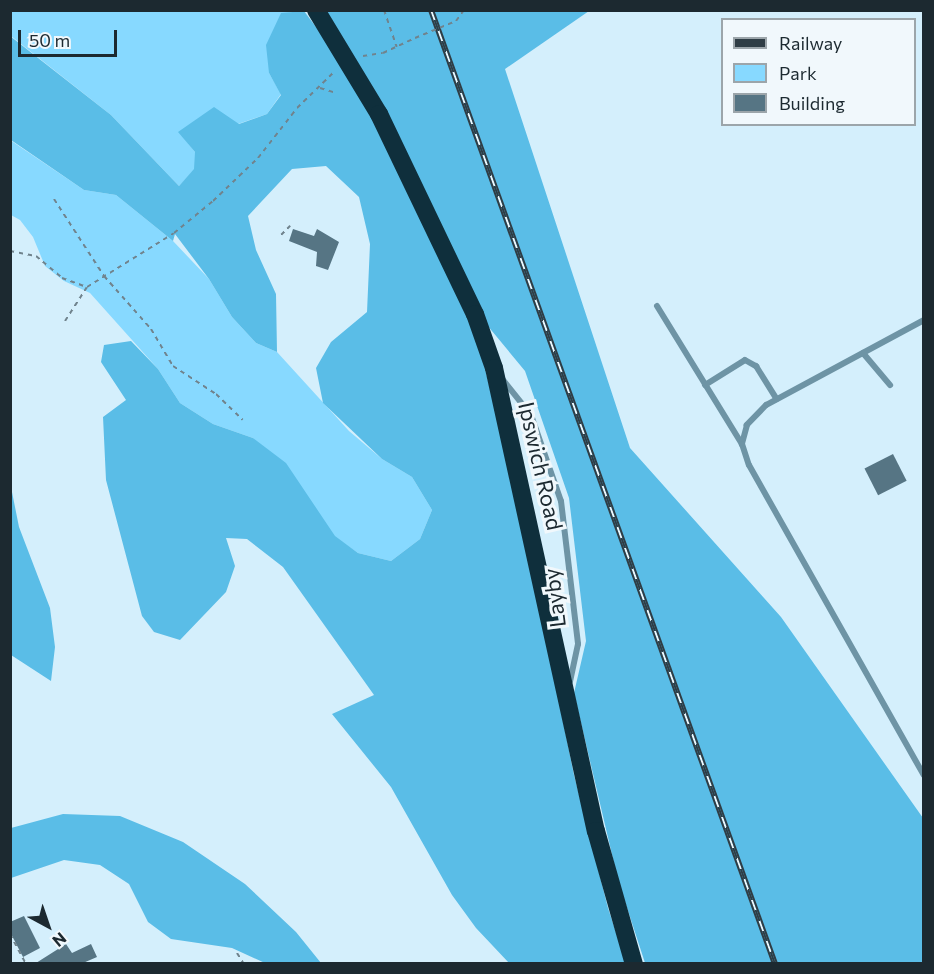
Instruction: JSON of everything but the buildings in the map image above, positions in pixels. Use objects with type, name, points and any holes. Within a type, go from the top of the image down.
[{"type":"highway","name":"Ipswich Road","points":[[316,10],[433,224],[475,314],[494,368],[610,886],[634,963]]},
{"type":"lane","points":[[657,306],[742,444],[749,465],[924,775]]},
{"type":"lane","points":[[742,444],[747,424],[777,399],[924,320]]},
{"type":"lane","points":[[863,353],[890,385]]},
{"type":"lane","points":[[705,385],[745,360],[756,366],[777,399]]},
{"type":"lane","name":"Layby","points":[[494,368],[531,415],[561,501],[578,644],[566,696]]},
{"type":"path","points":[[384,10],[397,47]]},
{"type":"path","points":[[65,321],[87,287],[174,233],[213,201],[258,158],[318,88],[346,64],[366,53],[397,47],[456,21],[464,10]]},
{"type":"path","points":[[318,88],[333,92]]},
{"type":"path","points":[[54,199],[104,276],[151,329],[173,366],[216,394],[243,420]]},
{"type":"path","points":[[281,235],[290,226]]},
{"type":"path","points":[[10,251],[36,256],[62,278],[87,287]]},
{"type":"path","points":[[10,934],[26,963]]},
{"type":"path","points":[[237,953],[244,963]]},
{"type":"green space","points":[[10,11],[304,11],[281,14],[269,73],[281,94],[267,114],[238,124],[179,132],[195,152],[195,169],[179,186],[111,115],[11,36]]},
{"type":"green space","points":[[10,140],[84,190],[116,195],[173,241],[209,279],[232,317],[256,343],[277,352],[349,431],[382,459],[412,477],[432,510],[420,539],[391,561],[358,553],[335,537],[253,438],[213,424],[180,403],[158,369],[90,293],[64,281],[45,266],[33,237],[20,220],[11,215]]},
{"type":"shaded area","points":[[304,11],[340,59],[371,115],[476,332],[521,515],[574,775],[608,908],[626,963],[509,963],[476,928],[452,895],[391,787],[332,714],[374,695],[283,567],[247,539],[226,538],[235,566],[226,592],[180,640],[154,632],[142,616],[106,480],[103,417],[126,400],[101,362],[104,345],[131,341],[158,369],[180,403],[213,424],[253,438],[286,463],[335,536],[358,553],[391,561],[420,539],[432,510],[412,477],[382,459],[323,403],[316,368],[331,342],[367,312],[370,244],[359,197],[326,166],[292,169],[248,216],[256,250],[276,294],[277,352],[256,343],[232,317],[209,279],[175,234],[173,241],[116,195],[84,190],[11,140],[10,36],[111,115],[179,186],[194,169],[195,152],[178,132],[214,107],[239,124],[267,114],[281,95],[269,73],[266,45],[281,13]]},
{"type":"shaded area","points":[[324,11],[589,11],[505,69],[630,448],[781,617],[923,818],[923,963],[645,963],[618,880],[574,693],[586,641],[569,498],[525,371],[487,325]]},
{"type":"shaded area","points":[[11,487],[19,527],[50,608],[55,647],[51,681],[11,655]]},
{"type":"shaded area","points":[[63,814],[120,816],[183,842],[245,884],[296,932],[321,963],[265,963],[232,948],[171,939],[148,922],[129,884],[100,865],[64,860],[11,878],[11,828]]},
{"type":"railway","points":[[431,10],[775,964]]}]
